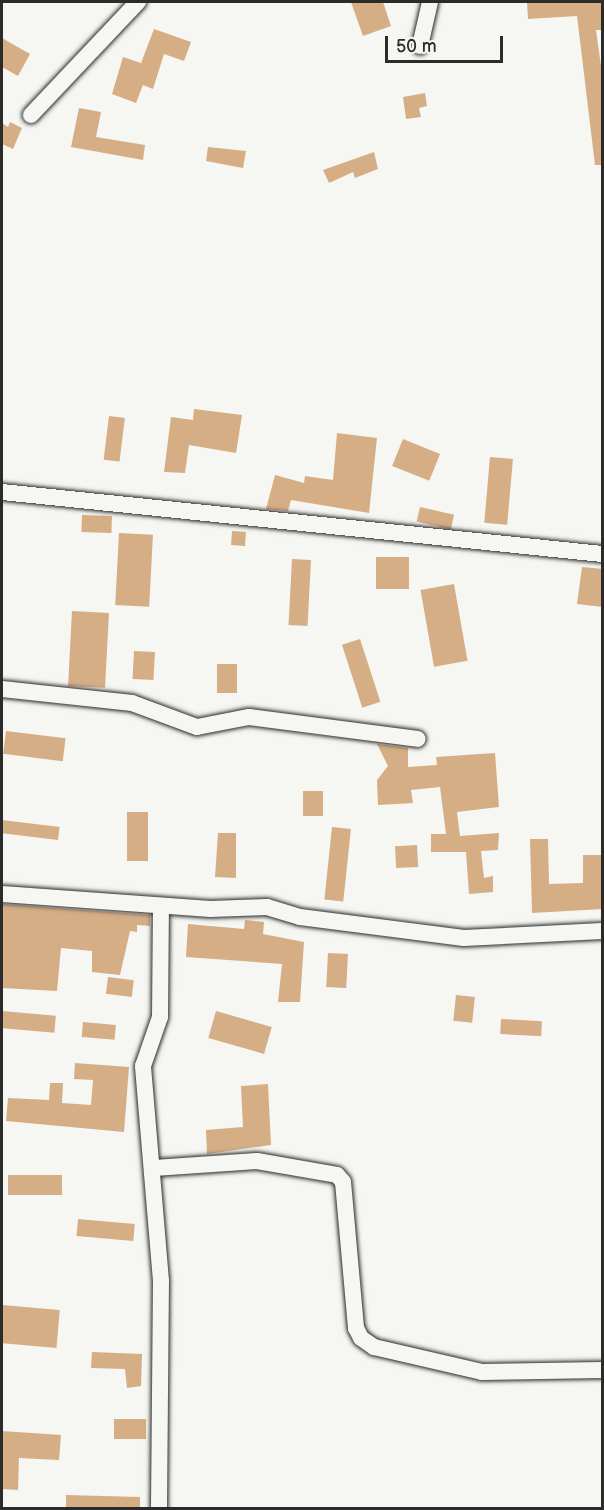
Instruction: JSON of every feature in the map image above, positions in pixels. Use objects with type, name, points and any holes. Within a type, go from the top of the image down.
[{"type":"street","points":[[31,116],[138,2]]},
{"type":"street","points":[[420,46],[430,2]]},
{"type":"street","points":[[2,492],[603,554]]},
{"type":"street","points":[[2,689],[132,703],[197,728],[249,717],[418,739]]},
{"type":"street","points":[[2,894],[162,906],[267,907],[300,916],[464,938],[603,932]]},
{"type":"street","points":[[159,1509],[161,1281],[154,1168],[143,1066],[159,1017],[162,906]]},
{"type":"street","points":[[154,1168],[256,1161],[337,1175],[343,1182],[356,1328],[361,1338],[374,1347],[482,1372],[603,1370]]},
{"type":"building","points":[[351,2],[383,2],[391,26],[363,36]]},
{"type":"building","points":[[527,2],[603,2],[603,30],[596,30],[603,80],[603,165],[595,165],[577,16],[528,19]]},
{"type":"building","points":[[154,29],[191,42],[184,61],[164,54],[153,89],[143,85],[136,103],[112,94],[123,57],[141,63]]},
{"type":"building","points":[[2,38],[30,54],[18,76],[2,67]]},
{"type":"building","points":[[425,93],[427,106],[419,108],[421,117],[406,119],[403,97]]},
{"type":"building","points":[[79,108],[101,112],[96,137],[145,145],[143,160],[71,147]]},
{"type":"building","points":[[10,122],[22,128],[13,149],[2,144],[2,123],[8,127]]},
{"type":"building","points":[[208,147],[246,151],[243,168],[206,161]]},
{"type":"building","points":[[374,152],[378,169],[355,178],[353,172],[329,183],[323,170]]},
{"type":"building","points":[[194,409],[242,415],[236,453],[189,445],[185,473],[164,472],[171,417],[193,420]]},
{"type":"building","points":[[109,416],[125,418],[120,462],[104,460]]},
{"type":"building","points":[[337,433],[377,438],[369,513],[291,500],[288,511],[266,509],[275,475],[304,483],[305,476],[333,480]]},
{"type":"building","points":[[403,439],[440,454],[429,481],[392,466]]},
{"type":"building","points":[[490,457],[513,459],[507,525],[484,523]]},
{"type":"building","points":[[420,507],[454,515],[451,529],[417,522]]},
{"type":"building","points":[[82,515],[112,516],[111,533],[81,532]]},
{"type":"building","points":[[232,531],[246,532],[245,546],[231,545]]},
{"type":"building","points":[[119,533],[153,535],[149,607],[115,605]]},
{"type":"building","points":[[376,557],[409,557],[409,589],[376,589]]},
{"type":"building","points":[[292,559],[311,560],[308,626],[289,625]]},
{"type":"building","points":[[582,567],[603,569],[603,607],[577,604]]},
{"type":"building","points":[[454,584],[468,661],[434,667],[421,590]]},
{"type":"building","points":[[72,611],[109,613],[105,688],[68,686]]},
{"type":"building","points":[[360,639],[380,702],[362,708],[342,645]]},
{"type":"building","points":[[134,651],[155,652],[154,680],[133,679]]},
{"type":"building","points":[[217,664],[237,664],[237,693],[217,693]]},
{"type":"building","points":[[6,731],[66,738],[63,761],[3,754]]},
{"type":"building","points":[[377,744],[408,748],[408,767],[437,765],[436,757],[495,753],[499,807],[457,812],[460,836],[499,833],[498,850],[481,851],[484,878],[493,876],[493,892],[469,894],[466,852],[431,852],[431,834],[446,834],[440,787],[411,790],[413,803],[378,805],[377,780],[388,766]]},
{"type":"building","points":[[303,791],[323,791],[323,816],[303,816]]},
{"type":"building","points":[[127,812],[148,812],[148,861],[127,861]]},
{"type":"building","points":[[2,820],[60,827],[58,840],[2,833]]},
{"type":"building","points":[[332,827],[351,829],[343,902],[324,900]]},
{"type":"building","points":[[218,833],[236,833],[236,878],[215,877]]},
{"type":"building","points":[[530,839],[548,839],[549,884],[583,883],[583,855],[603,855],[603,909],[532,913]]},
{"type":"building","points":[[417,845],[418,867],[396,868],[395,846]]},
{"type":"building","points":[[2,904],[150,915],[150,926],[137,925],[137,932],[130,931],[120,975],[92,972],[92,951],[61,948],[57,991],[2,988]]},
{"type":"building","points":[[245,920],[264,922],[263,934],[304,942],[300,1002],[278,1002],[282,964],[186,957],[188,924],[244,929]]},
{"type":"building","points":[[328,953],[348,954],[346,988],[326,987]]},
{"type":"building","points":[[108,977],[134,980],[132,997],[106,994]]},
{"type":"building","points":[[456,995],[475,997],[472,1023],[453,1021]]},
{"type":"building","points":[[2,1011],[56,1016],[54,1033],[2,1028]]},
{"type":"building","points":[[216,1011],[272,1027],[264,1054],[208,1038]]},
{"type":"building","points":[[501,1019],[542,1021],[541,1036],[500,1034]]},
{"type":"building","points":[[83,1022],[116,1025],[115,1040],[82,1037]]},
{"type":"building","points":[[75,1063],[129,1067],[124,1132],[6,1121],[8,1098],[49,1100],[50,1083],[63,1083],[62,1103],[91,1105],[93,1080],[74,1079]]},
{"type":"building","points":[[268,1084],[271,1145],[207,1154],[206,1130],[243,1127],[241,1086]]},
{"type":"building","points":[[8,1175],[62,1175],[62,1195],[8,1195]]},
{"type":"building","points":[[78,1219],[135,1224],[133,1241],[77,1236]]},
{"type":"building","points":[[2,1305],[60,1310],[56,1348],[2,1343]]},
{"type":"building","points":[[92,1352],[142,1354],[141,1386],[127,1388],[125,1369],[91,1368]]},
{"type":"building","points":[[114,1419],[146,1419],[146,1439],[114,1439]]},
{"type":"building","points":[[2,1431],[61,1435],[59,1460],[19,1458],[18,1490],[2,1489]]},
{"type":"building","points":[[66,1495],[140,1497],[140,1509],[66,1509]]}]
